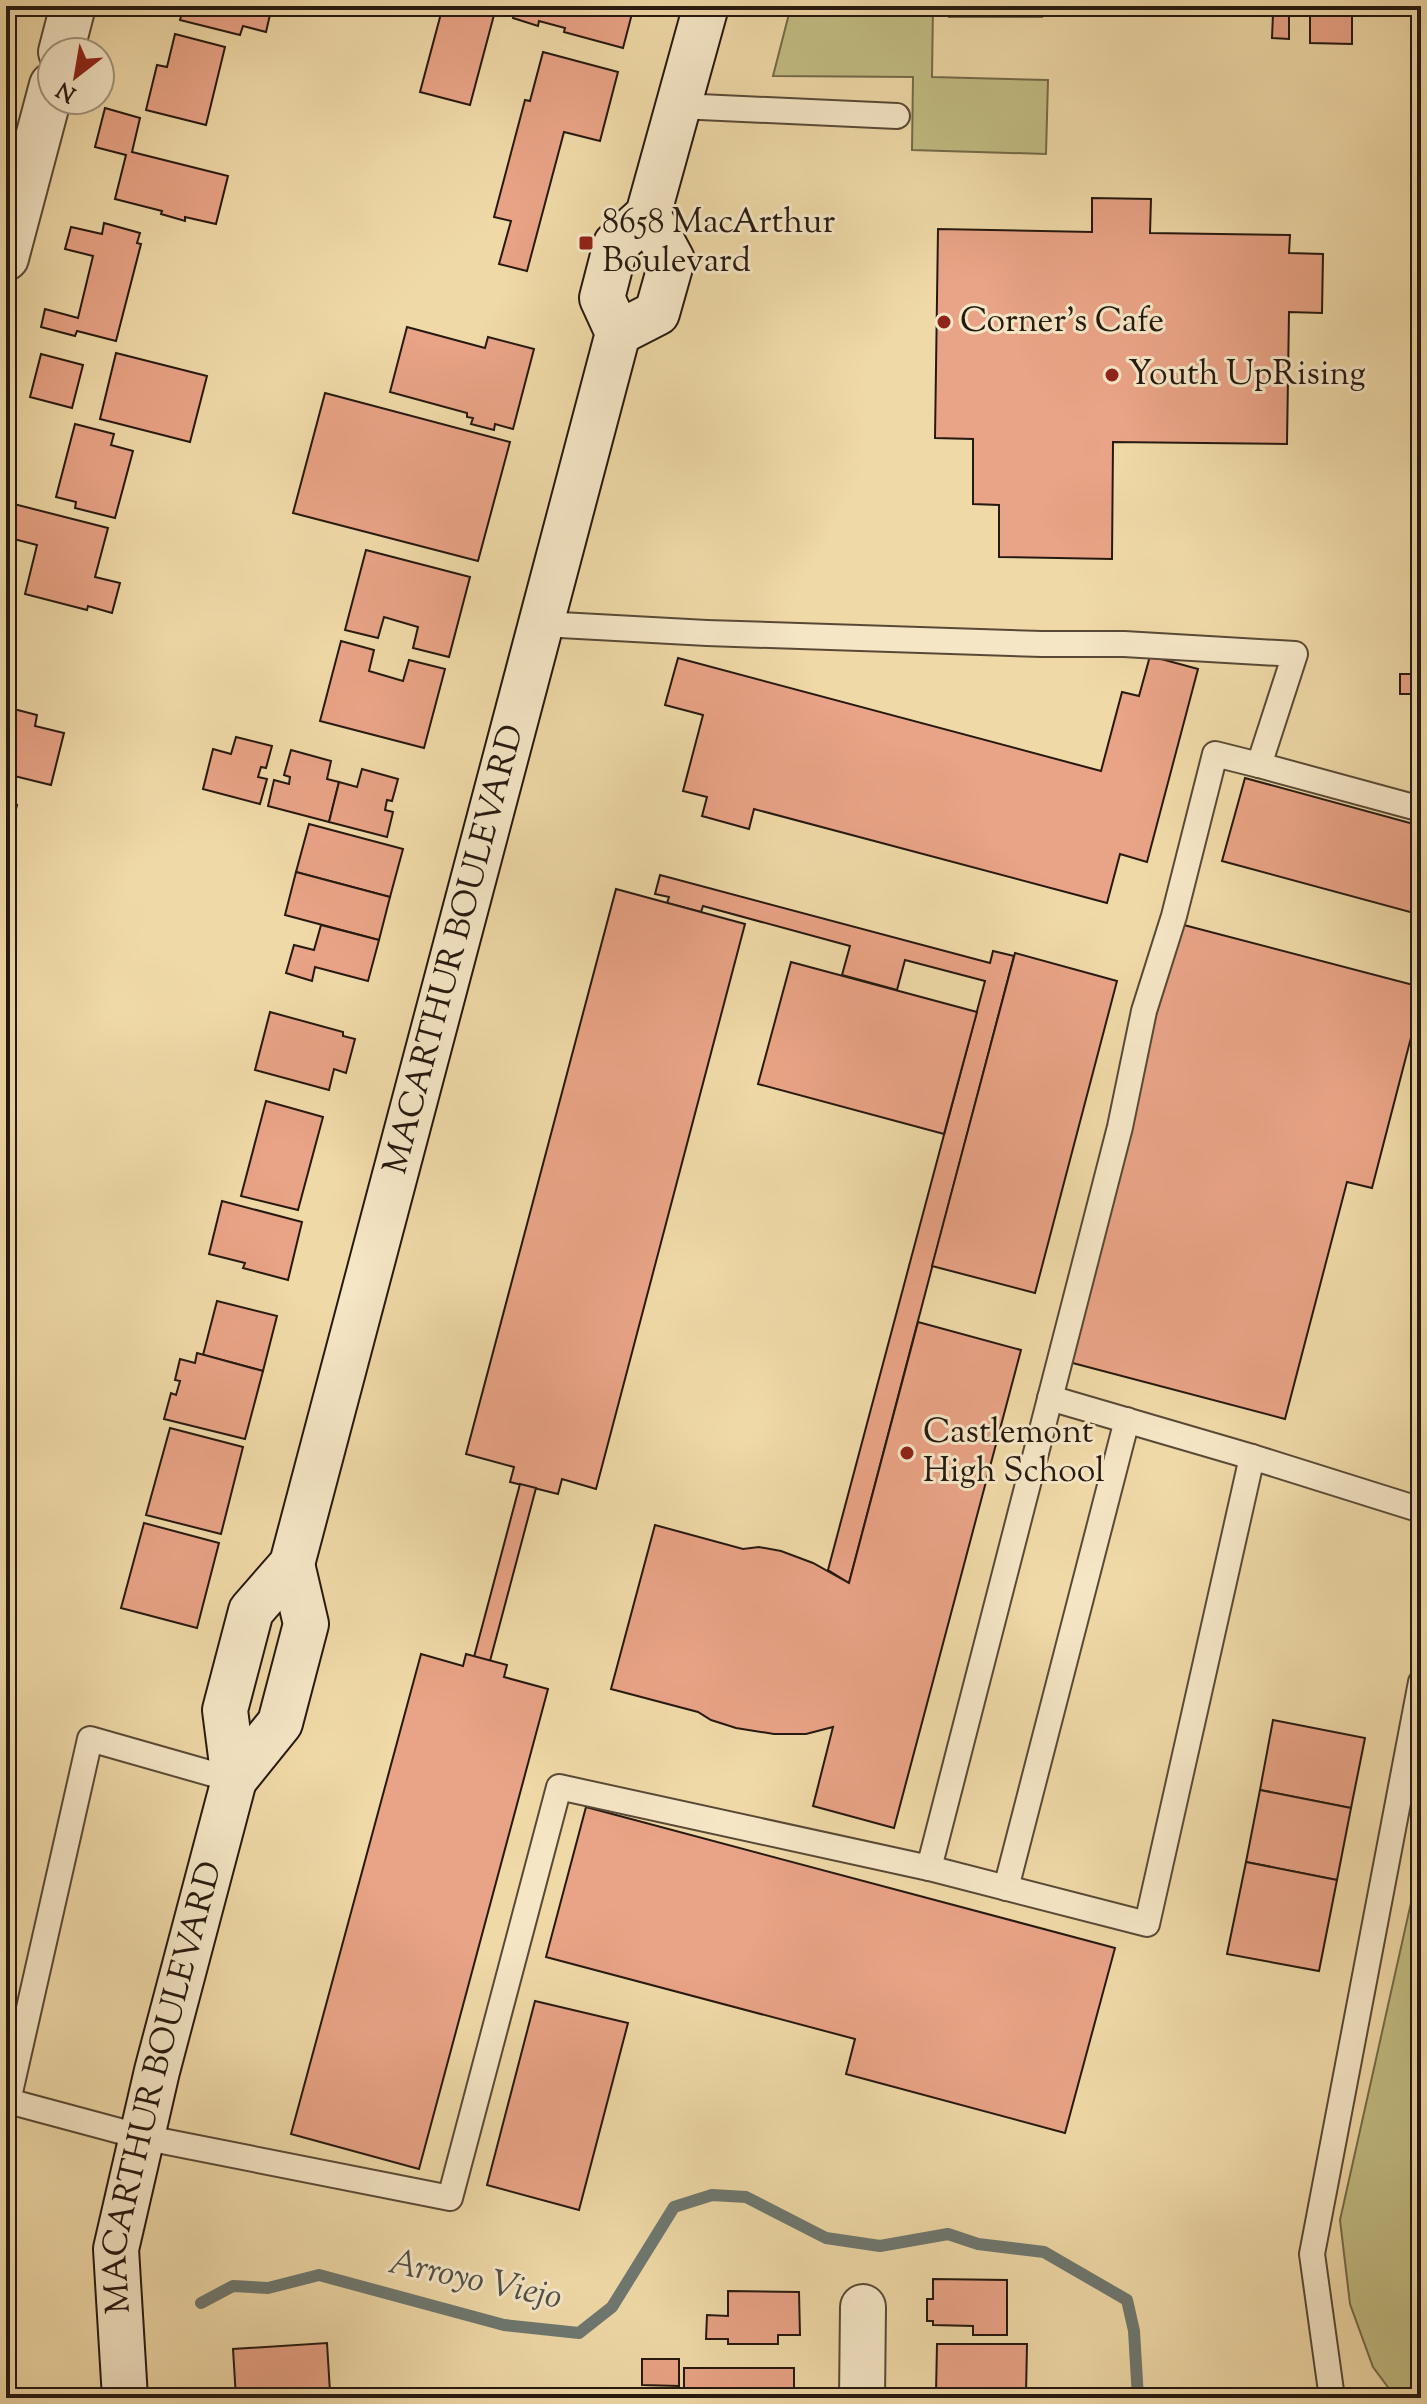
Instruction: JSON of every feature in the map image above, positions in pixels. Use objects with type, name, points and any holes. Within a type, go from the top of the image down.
[{"type":"main road","points":[[65,36],[73,6]]},
{"type":"main road","points":[[648,215],[672,260],[657,313],[618,333],[602,298],[612,257],[616,244],[648,215],[706,6]]},
{"type":"main road","points":[[6,258],[13,191],[41,116]]},
{"type":"main road","name":"MACARTHUR BOULEVARD","points":[[125,2398],[116,2249],[142,2137],[234,1780],[280,1723],[306,1624],[292,1564],[618,333]]},
{"type":"main road","points":[[862,2398],[863,2307]]},
{"type":"lane","points":[[679,106],[897,116]]},
{"type":"lane","points":[[542,624],[707,633],[1124,644],[1295,654],[1259,765]]},
{"type":"lane","points":[[929,1868],[1120,1127],[1144,1011],[1174,916],[1215,754],[1421,809]]},
{"type":"lane","points":[[1050,1398],[1421,1510]]},
{"type":"lane","points":[[1006,1888],[1127,1420]]},
{"type":"lane","points":[[234,1780],[90,1739],[8,2101],[142,2137],[450,2198],[559,1787],[929,1868],[1147,1924],[1252,1457]]},
{"type":"lane","points":[[1332,2398],[1312,2254],[1421,1682]]},
{"type":"shaded area","points":[[791,6],[933,6],[932,77],[1048,80],[1046,154],[912,150],[913,77],[773,76]]},
{"type":"shaded area","points":[[950,6],[1042,6],[1042,17],[949,17]]},
{"type":"shaded area","points":[[1421,1858],[1421,2172],[1413,2209],[1413,2264],[1421,2290],[1421,2398],[1396,2398],[1373,2367],[1350,2304],[1340,2220]]},
{"type":"building","points":[[184,6],[272,6],[266,32],[243,26],[240,35],[180,20]]},
{"type":"building","points":[[443,6],[459,6],[494,15],[470,105],[420,92]]},
{"type":"building","points":[[516,6],[634,6],[623,48],[564,32],[565,28],[539,21],[538,26],[513,18]]},
{"type":"building","points":[[1328,8],[1345,9],[1345,14],[1352,14],[1352,44],[1310,43],[1310,12],[1327,13]]},
{"type":"building","points":[[1273,14],[1289,14],[1289,39],[1272,38]]},
{"type":"building","points":[[175,34],[225,47],[206,125],[146,110],[157,65],[167,67]]},
{"type":"building","points":[[543,52],[618,72],[600,141],[564,132],[527,271],[499,264],[511,221],[494,217],[525,100],[530,101]]},
{"type":"building","points":[[116,111],[140,118],[132,152],[228,176],[216,224],[185,217],[185,221],[161,214],[162,211],[115,199],[126,155],[95,147],[103,116],[116,116]]},
{"type":"building","name":"Youth UpRising","points":[[1092,198],[1151,199],[1150,233],[1290,235],[1289,253],[1323,254],[1322,313],[1289,312],[1287,444],[1113,442],[1112,559],[999,557],[999,505],[973,504],[973,439],[935,438],[938,229],[1092,232]]},
{"type":"building","points":[[104,223],[140,233],[137,243],[141,244],[116,341],[77,331],[75,336],[41,327],[45,309],[78,318],[93,256],[65,249],[71,227],[102,234]]},
{"type":"building","points":[[407,327],[485,348],[488,337],[534,349],[513,429],[495,424],[494,430],[471,424],[473,418],[467,417],[467,413],[390,392]]},
{"type":"building","points":[[116,353],[207,376],[190,442],[100,419]]},
{"type":"building","points":[[41,354],[83,365],[72,408],[30,397]]},
{"type":"building","points":[[325,393],[510,442],[478,561],[293,513]]},
{"type":"building","points":[[75,424],[114,434],[111,445],[133,451],[115,518],[75,508],[76,502],[56,497]]},
{"type":"building","points":[[6,502],[108,528],[95,577],[120,583],[112,613],[88,606],[87,610],[25,594],[37,545],[6,537]]},
{"type":"building","points":[[366,550],[470,577],[449,657],[413,648],[418,627],[384,617],[378,638],[345,630]]},
{"type":"building","points":[[341,641],[374,650],[369,671],[403,681],[409,660],[445,669],[424,748],[320,721]]},
{"type":"building","points":[[1150,656],[1198,669],[1147,862],[1120,854],[1107,903],[754,809],[749,829],[702,816],[707,797],[683,791],[703,715],[665,705],[678,658],[1101,771],[1122,692],[1139,696]]},
{"type":"building","points":[[1400,674],[1421,674],[1421,694],[1400,694]]},
{"type":"building","points":[[6,707],[37,715],[35,726],[64,733],[51,785],[6,774]]},
{"type":"building","points":[[236,737],[272,746],[266,768],[261,767],[258,777],[267,779],[260,804],[203,789],[213,749],[231,754]]},
{"type":"building","points":[[291,750],[331,761],[327,779],[339,782],[329,822],[268,806],[274,780],[289,784],[290,777],[284,775]]},
{"type":"building","points":[[362,769],[398,779],[392,801],[387,800],[385,810],[393,812],[387,837],[329,822],[339,782],[357,787]]},
{"type":"building","points":[[1245,778],[1421,826],[1421,915],[1222,861]]},
{"type":"building","points":[[6,802],[17,805],[6,850]]},
{"type":"building","points":[[309,824],[403,849],[390,897],[296,872]]},
{"type":"building","points":[[296,872],[390,897],[379,940],[285,915]]},
{"type":"building","points":[[660,875],[990,963],[993,951],[1014,956],[849,1583],[828,1570],[985,981],[905,960],[897,990],[842,975],[850,946],[703,906],[701,912],[667,903],[669,897],[655,894]]},
{"type":"building","points":[[616,889],[745,924],[596,1489],[562,1479],[558,1494],[510,1482],[514,1467],[466,1454]]},
{"type":"building","points":[[1180,924],[1421,987],[1421,999],[1372,1188],[1347,1182],[1285,1419],[1065,1361]]},
{"type":"building","points":[[321,925],[379,940],[368,981],[315,967],[312,981],[286,973],[294,945],[314,950]]},
{"type":"building","points":[[1015,953],[1117,981],[1035,1293],[932,1266]]},
{"type":"building","points":[[791,962],[977,1012],[944,1134],[758,1084]]},
{"type":"building","points":[[270,1012],[343,1032],[343,1036],[355,1039],[346,1073],[334,1069],[329,1090],[255,1070]]},
{"type":"building","points":[[266,1101],[323,1117],[298,1210],[241,1196]]},
{"type":"building","points":[[222,1201],[302,1222],[288,1280],[243,1268],[245,1263],[209,1254]]},
{"type":"building","points":[[217,1301],[277,1316],[263,1371],[203,1355]]},
{"type":"building","points":[[918,1322],[1021,1350],[894,1828],[813,1806],[833,1727],[806,1734],[774,1734],[736,1728],[698,1712],[611,1689],[655,1525],[743,1549],[759,1547],[781,1551],[813,1563],[849,1583]]},
{"type":"building","points":[[197,1353],[263,1371],[245,1439],[164,1419],[171,1393],[176,1395],[180,1381],[175,1380],[180,1359],[195,1363]]},
{"type":"building","points":[[170,1428],[243,1447],[221,1534],[146,1515]]},
{"type":"building","points":[[520,1484],[536,1488],[490,1661],[474,1657]]},
{"type":"building","points":[[144,1523],[219,1543],[197,1628],[121,1608]]},
{"type":"building","points":[[421,1654],[463,1666],[466,1654],[507,1665],[504,1677],[548,1689],[419,2169],[291,2134]]},
{"type":"building","points":[[1273,1720],[1365,1738],[1351,1808],[1260,1790]]},
{"type":"building","points":[[1260,1790],[1351,1808],[1337,1880],[1246,1862]]},
{"type":"building","points":[[586,1807],[1115,1948],[1065,2133],[846,2074],[855,2039],[546,1957]]},
{"type":"building","points":[[1246,1862],[1337,1880],[1319,1971],[1227,1954]]},
{"type":"building","points":[[535,2001],[628,2023],[579,2210],[487,2185]]},
{"type":"building","points":[[933,2279],[1007,2280],[1007,2335],[973,2335],[973,2326],[933,2325],[933,2321],[927,2321],[927,2299],[933,2299]]},
{"type":"building","points":[[728,2291],[799,2292],[800,2335],[778,2335],[778,2344],[728,2344],[728,2339],[706,2339],[707,2315],[728,2316]]},
{"type":"building","points":[[327,2343],[330,2392],[236,2398],[233,2349]]},
{"type":"building","points":[[937,2344],[1027,2344],[1026,2394],[936,2393]]},
{"type":"building","points":[[642,2359],[679,2359],[679,2386],[642,2385]]},
{"type":"building","points":[[684,2368],[794,2368],[794,2398],[684,2396]]},
{"type":"building","points":[[482,2388],[483,2398],[349,2398],[348,2394]]},
{"type":"building","points":[[330,2392],[331,2398],[247,2398]]},
{"type":"waterway","name":"Arroyo Viejo","points":[[201,2303],[233,2286],[268,2288],[319,2275],[504,2325],[579,2333],[612,2307],[674,2207],[712,2195],[746,2197],[826,2238],[880,2246],[948,2234],[978,2244],[1044,2252],[1127,2300],[1134,2331],[1138,2398]]},
{"type":"place","name":"8658 MacArthur Boulevard","points":[[586,243]]},
{"type":"place","name":"Corner's Cafe","points":[[944,322]]},
{"type":"place","name":"Youth UpRising","points":[[1112,375]]},
{"type":"place","name":"Castlemont High School","points":[[907,1453]]}]
